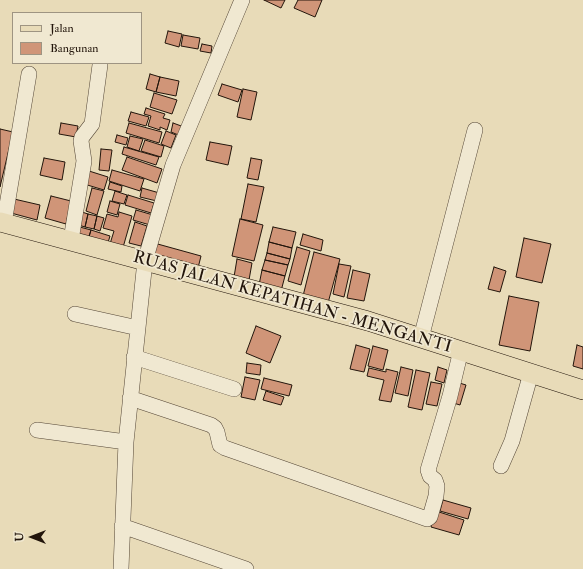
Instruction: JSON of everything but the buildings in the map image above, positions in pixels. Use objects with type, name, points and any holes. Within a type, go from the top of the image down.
[{"type":"main road","name":"RUAS JALAN KEPATIHAN - MENGANTI","points":[[2,222],[368,321],[583,390]]},
{"type":"street","points":[[121,569],[126,442],[145,261],[173,165],[242,0]]},
{"type":"street","points":[[70,240],[84,161],[81,141],[82,137],[92,124],[100,65]]},
{"type":"street","points":[[2,222],[29,74]]},
{"type":"street","points":[[421,338],[475,130]]},
{"type":"street","points":[[75,314],[138,328]]},
{"type":"street","points":[[130,398],[211,425],[217,432],[220,445],[225,448],[427,519],[430,517],[436,496],[437,486],[428,470],[450,396],[460,350]]},
{"type":"street","points":[[134,357],[234,389]]},
{"type":"street","points":[[501,466],[512,441],[532,373]]},
{"type":"street","points":[[37,430],[126,442]]},
{"type":"street","points":[[122,526],[246,569]]}]
